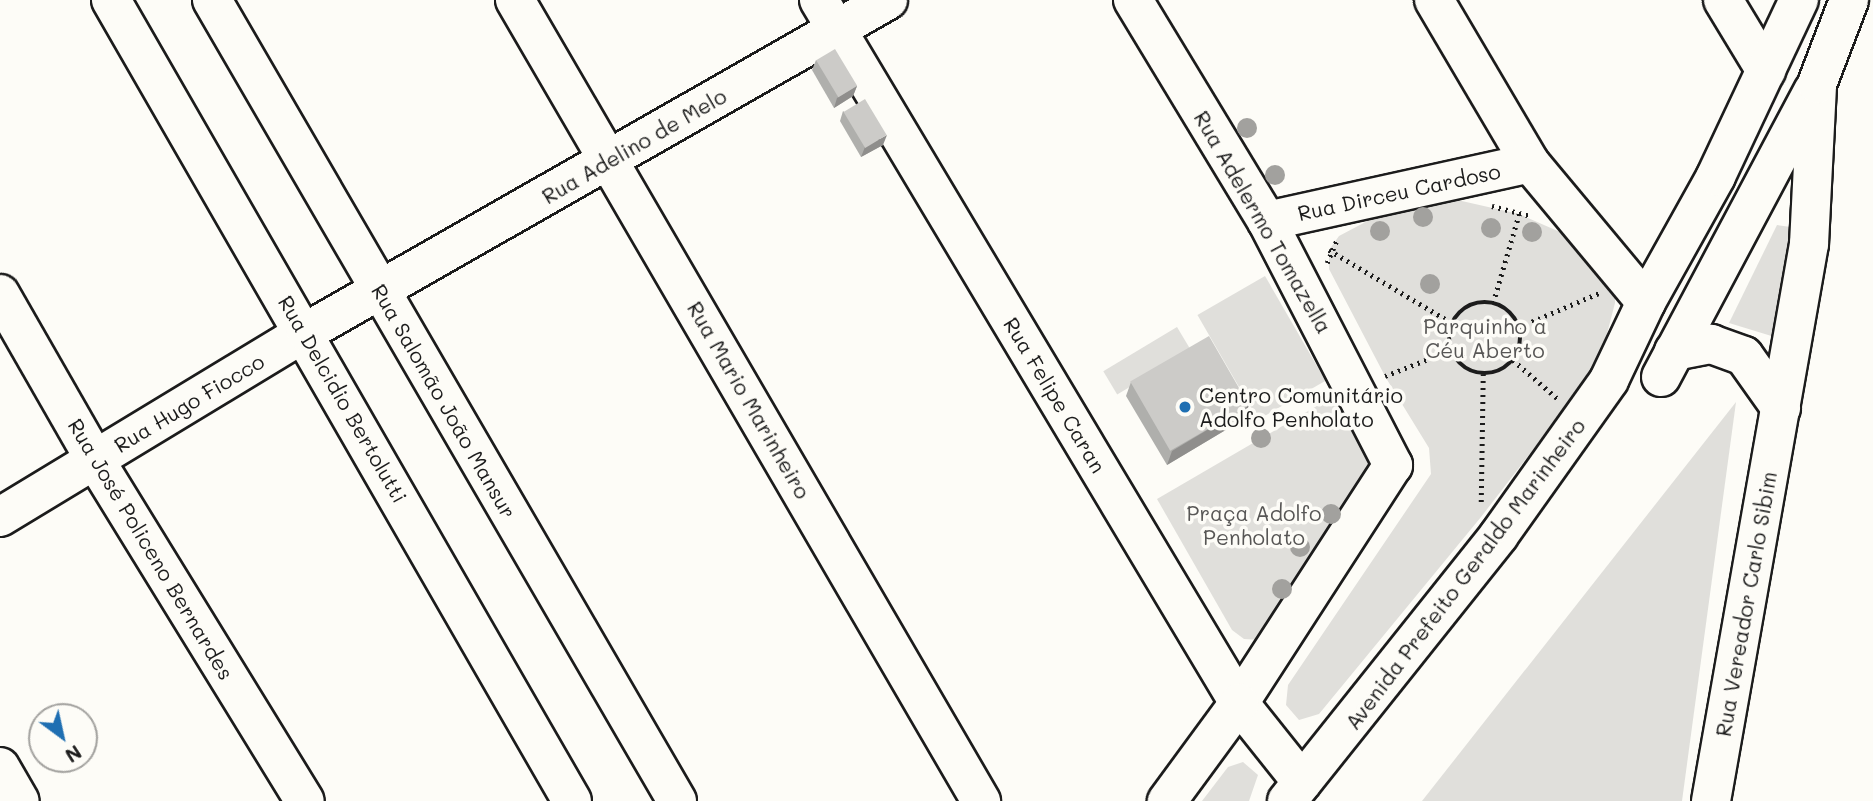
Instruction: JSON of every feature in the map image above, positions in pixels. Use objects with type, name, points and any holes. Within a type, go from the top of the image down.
[{"type":"street","name":"Rua Delcidio Bertolutti","points":[[111,0],[306,332],[572,801]]},
{"type":"street","name":"Rua Salomão João Mansur","points":[[212,0],[677,801]]},
{"type":"street","name":"Rua Mario Marinheiro","points":[[514,0],[610,160],[981,801]]},
{"type":"street","name":"Rua Adelino de Melo","points":[[381,292],[610,160],[828,15],[888,0]]},
{"type":"street","name":"Rua Adelermo Tomazella","points":[[1133,0],[1267,221],[1387,448],[1392,472],[1239,703]]},
{"type":"street","points":[[1434,0],[1530,163],[1646,302]]},
{"type":"street","points":[[1723,0],[1766,71]]},
{"type":"street","name":"Avenida Prefeito Geraldo Marinheiro","points":[[1294,791],[1402,663],[1575,431],[1609,380],[1646,302],[1716,176],[1799,0]]},
{"type":"street","name":"Rua Vereador Carlo Sibim","points":[[1781,408],[1744,356],[1711,344],[1668,364],[1817,84],[1849,0]]},
{"type":"street","name":"Rua Felipe Caran","points":[[828,15],[1294,791]]},
{"type":"street","name":"Rua Vereador Carlo Sibim","points":[[1711,801],[1810,244],[1817,84]]},
{"type":"street","name":"Rua Dirceu Cardoso","points":[[1267,221],[1530,163]]},
{"type":"street","name":"Rua Hugo Fiocco","points":[[0,517],[306,332],[381,292]]},
{"type":"street","name":"Rua José Policeno Bernardes","points":[[0,294],[95,460],[305,801]]},
{"type":"street","points":[[1167,801],[1239,703]]},
{"type":"street","points":[[0,767],[20,801]]},
{"type":"path","points":[[1481,203],[1544,220]]},
{"type":"path","points":[[1493,303],[1519,214]]},
{"type":"path","points":[[1326,268],[1329,250],[1347,232]]},
{"type":"path","points":[[1329,250],[1452,323]]},
{"type":"path","points":[[1519,327],[1603,292]]},
{"type":"path","points":[[1493,303],[1514,316],[1521,338],[1513,360],[1504,368],[1483,374],[1462,365],[1451,350],[1452,323],[1469,306],[1493,303]]},
{"type":"path","points":[[1379,366],[1386,378],[1451,350]]},
{"type":"path","points":[[1513,360],[1566,407]]},
{"type":"path","points":[[1481,517],[1483,374]]},
{"type":"green space","name":"Parquinho a Céu Aberto","points":[[1453,199],[1519,214],[1560,232],[1579,247],[1615,287],[1615,303],[1602,353],[1566,407],[1481,517],[1319,714],[1299,720],[1286,705],[1288,685],[1431,474],[1429,448],[1386,378],[1329,269],[1329,250],[1339,236],[1392,208]]},
{"type":"green space","points":[[1777,225],[1798,228],[1778,338],[1729,323]]},
{"type":"green space","points":[[1265,276],[1326,381],[1258,420],[1197,315]]},
{"type":"green space","points":[[1177,327],[1191,350],[1117,394],[1103,371]]},
{"type":"green space","name":"Praça Adolfo Penholato","points":[[1339,393],[1381,464],[1261,640],[1244,639],[1232,630],[1157,499]]},
{"type":"green space","points":[[1736,402],[1682,801],[1422,801]]},
{"type":"green space","points":[[1243,762],[1258,775],[1249,801],[1202,801],[1228,767]]},
{"type":"building","points":[[835,49],[857,86],[838,97],[816,60]]},
{"type":"building","points":[[865,99],[887,135],[865,148],[844,112]]},
{"type":"building","name":"Centro Comunitário Adolfo Penholato","points":[[1209,336],[1249,405],[1170,451],[1130,382]]},
{"type":"place","name":"Centro Comunitário Adolfo Penholato","points":[[1185,407]]}]
